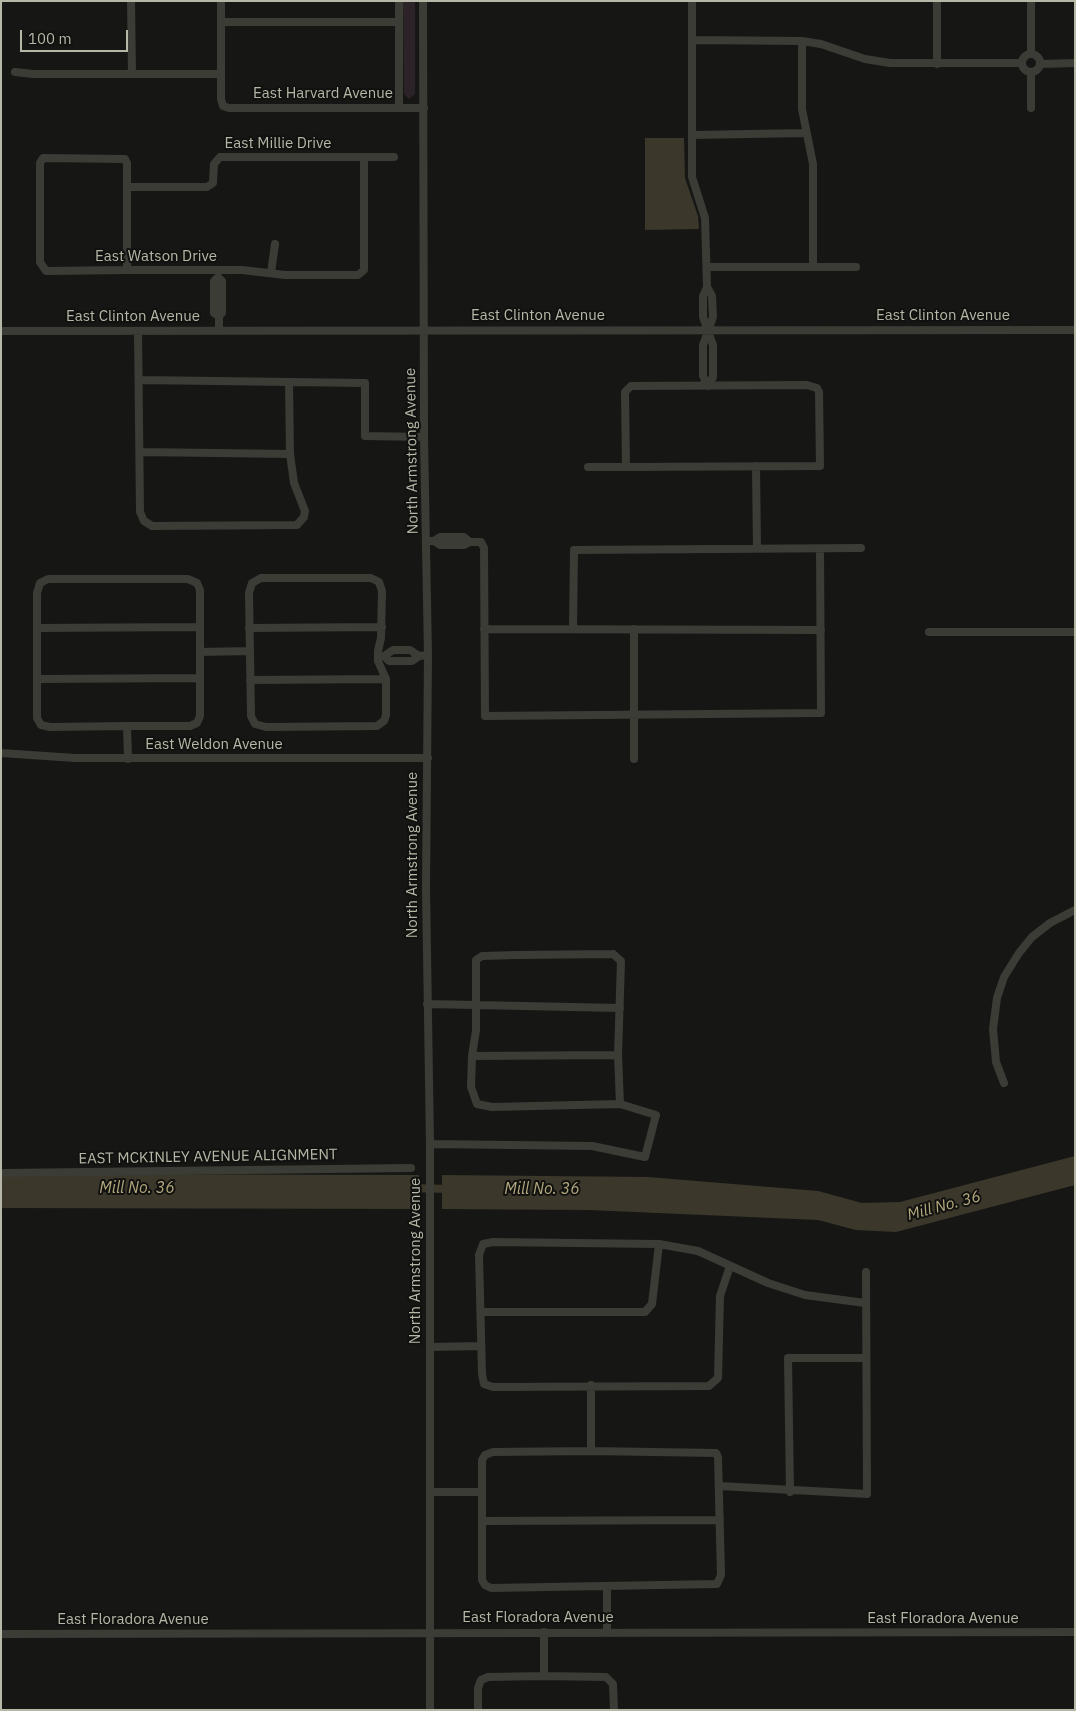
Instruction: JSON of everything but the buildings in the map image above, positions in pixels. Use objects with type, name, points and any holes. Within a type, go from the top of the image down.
[{"type":"street","points":[[131,1],[132,74]]},
{"type":"street","points":[[15,72],[33,74],[220,74],[221,1]]},
{"type":"street","points":[[399,1],[399,108]]},
{"type":"street","name":"North Armstrong Avenue","points":[[423,1],[424,437],[431,541],[428,655],[427,1004],[430,1144],[430,1710]]},
{"type":"street","points":[[692,1],[692,177],[706,218],[708,287],[703,296],[703,317],[708,329],[703,345],[703,376],[708,386]]},
{"type":"street","points":[[937,1],[937,64]]},
{"type":"street","points":[[1031,1],[1031,54]]},
{"type":"street","points":[[221,22],[399,22]]},
{"type":"street","points":[[692,40],[802,41],[821,44],[878,62],[937,64],[1021,63]]},
{"type":"street","points":[[802,41],[802,109],[813,164],[813,267]]},
{"type":"street","points":[[1031,54],[1037,56],[1040,64],[1038,69],[1031,72],[1023,69],[1021,63],[1025,56],[1031,54]]},
{"type":"street","points":[[1040,64],[1075,64]]},
{"type":"street","points":[[1031,72],[1031,108]]},
{"type":"street","name":"East Harvard Avenue","points":[[220,74],[221,99],[223,106],[229,108],[424,108]]},
{"type":"street","points":[[692,135],[806,133]]},
{"type":"street","name":"East Watson Drive","points":[[127,187],[125,159],[121,157],[47,158],[41,160],[40,252],[42,267],[46,270],[127,270],[218,274],[248,270],[271,274],[358,275],[364,270],[364,158]]},
{"type":"street","name":"East Millie Drive","points":[[127,187],[207,187],[214,183],[215,161],[220,157],[394,157]]},
{"type":"street","points":[[127,187],[127,270]]},
{"type":"street","points":[[271,274],[275,244]]},
{"type":"street","points":[[707,267],[856,267]]},
{"type":"street","points":[[218,274],[222,281],[222,313],[219,316],[219,331]]},
{"type":"street","name":"East Clinton Avenue","points":[[1,331],[1075,330]]},
{"type":"street","points":[[138,331],[140,512],[144,521],[152,526],[297,524],[305,511],[294,483],[290,454],[289,382]]},
{"type":"street","points":[[140,380],[365,382],[365,436],[424,437]]},
{"type":"street","points":[[588,467],[626,467],[756,466],[820,466],[820,397],[818,388],[807,385],[635,385],[627,388],[625,398],[626,467]]},
{"type":"street","points":[[140,452],[290,454]]},
{"type":"street","points":[[756,466],[757,548]]},
{"type":"street","points":[[431,541],[440,537],[464,537],[470,542],[481,542],[484,548],[485,716],[820,713],[820,549]]},
{"type":"street","points":[[574,629],[574,550],[861,548]]},
{"type":"street","points":[[261,578],[371,578],[379,582],[382,591],[381,656],[386,679],[386,715],[384,721],[378,726],[266,727],[255,724],[251,716],[250,628],[252,582],[261,578]]},
{"type":"street","points":[[48,579],[188,579],[197,582],[200,590],[200,716],[198,723],[190,726],[41,725],[37,718],[37,628],[36,593],[40,584],[48,579]]},
{"type":"street","points":[[37,628],[200,627]]},
{"type":"street","points":[[250,628],[382,627]]},
{"type":"street","points":[[484,629],[821,630]]},
{"type":"street","points":[[634,629],[634,759]]},
{"type":"street","points":[[929,632],[1075,632]]},
{"type":"street","points":[[381,656],[391,650],[410,650],[419,656]]},
{"type":"street","points":[[397,650],[397,661]]},
{"type":"street","points":[[200,652],[250,651]]},
{"type":"street","points":[[381,656],[389,661],[412,662],[419,656],[428,655]]},
{"type":"street","points":[[37,679],[200,678]]},
{"type":"street","points":[[250,680],[386,679]]},
{"type":"street","points":[[127,726],[128,759]]},
{"type":"street","name":"East Weldon Avenue","points":[[1,752],[75,758],[128,759],[428,758]]},
{"type":"street","points":[[1004,1083],[996,1062],[993,1029],[997,998],[1004,977],[1019,952],[1032,937],[1050,923],[1075,910]]},
{"type":"street","points":[[430,1144],[592,1146],[645,1157],[656,1116],[620,1104],[492,1107],[477,1104],[471,1087],[472,1056],[476,1030],[476,960],[482,956],[612,954],[621,961],[618,1055],[620,1104]]},
{"type":"street","points":[[427,1004],[620,1008]]},
{"type":"street","points":[[472,1056],[618,1055]]},
{"type":"street","name":"EAST MCKINLEY AVENUE ALIGNMENT","points":[[4,1173],[411,1168]]},
{"type":"street","points":[[730,1266],[720,1296],[718,1378],[709,1386],[591,1385],[493,1387],[484,1384],[481,1346],[479,1255],[483,1244],[659,1244],[698,1250],[768,1283],[805,1295],[865,1303]]},
{"type":"street","points":[[481,1312],[645,1312],[652,1304],[659,1244]]},
{"type":"street","points":[[719,1486],[760,1487],[790,1492],[867,1494],[866,1272]]},
{"type":"street","points":[[430,1347],[481,1346]]},
{"type":"street","points":[[790,1492],[788,1358],[866,1358]]},
{"type":"street","points":[[591,1385],[591,1452]]},
{"type":"street","points":[[712,1452],[718,1457],[719,1486],[721,1575],[717,1584],[491,1588],[485,1585],[482,1580],[482,1460],[488,1453],[712,1452]]},
{"type":"street","points":[[431,1492],[482,1492]]},
{"type":"street","points":[[482,1521],[720,1520]]},
{"type":"street","points":[[607,1586],[607,1632]]},
{"type":"street","points":[[544,1632],[544,1676]]},
{"type":"street","name":"East Floradora Avenue","points":[[1,1634],[1075,1632]]},
{"type":"street","points":[[478,1710],[478,1688],[481,1680],[488,1677],[544,1676],[606,1677],[613,1684],[614,1710]]},
{"type":"shaded area","points":[[403,1],[415,1],[415,94],[409,99],[404,94]]},
{"type":"water","points":[[645,138],[684,138],[685,178],[698,216],[699,229],[645,230]]},
{"type":"water","points":[[1075,1156],[1075,1185],[896,1232],[856,1230],[818,1220],[589,1210],[442,1209],[442,1175],[648,1177],[818,1191],[862,1203],[900,1202]]},
{"type":"water","points":[[1,1174],[419,1175],[419,1209],[1,1208]]},
{"type":"waterway","name":"Mill No. 36","points":[[408,1188],[452,1189]]}]
